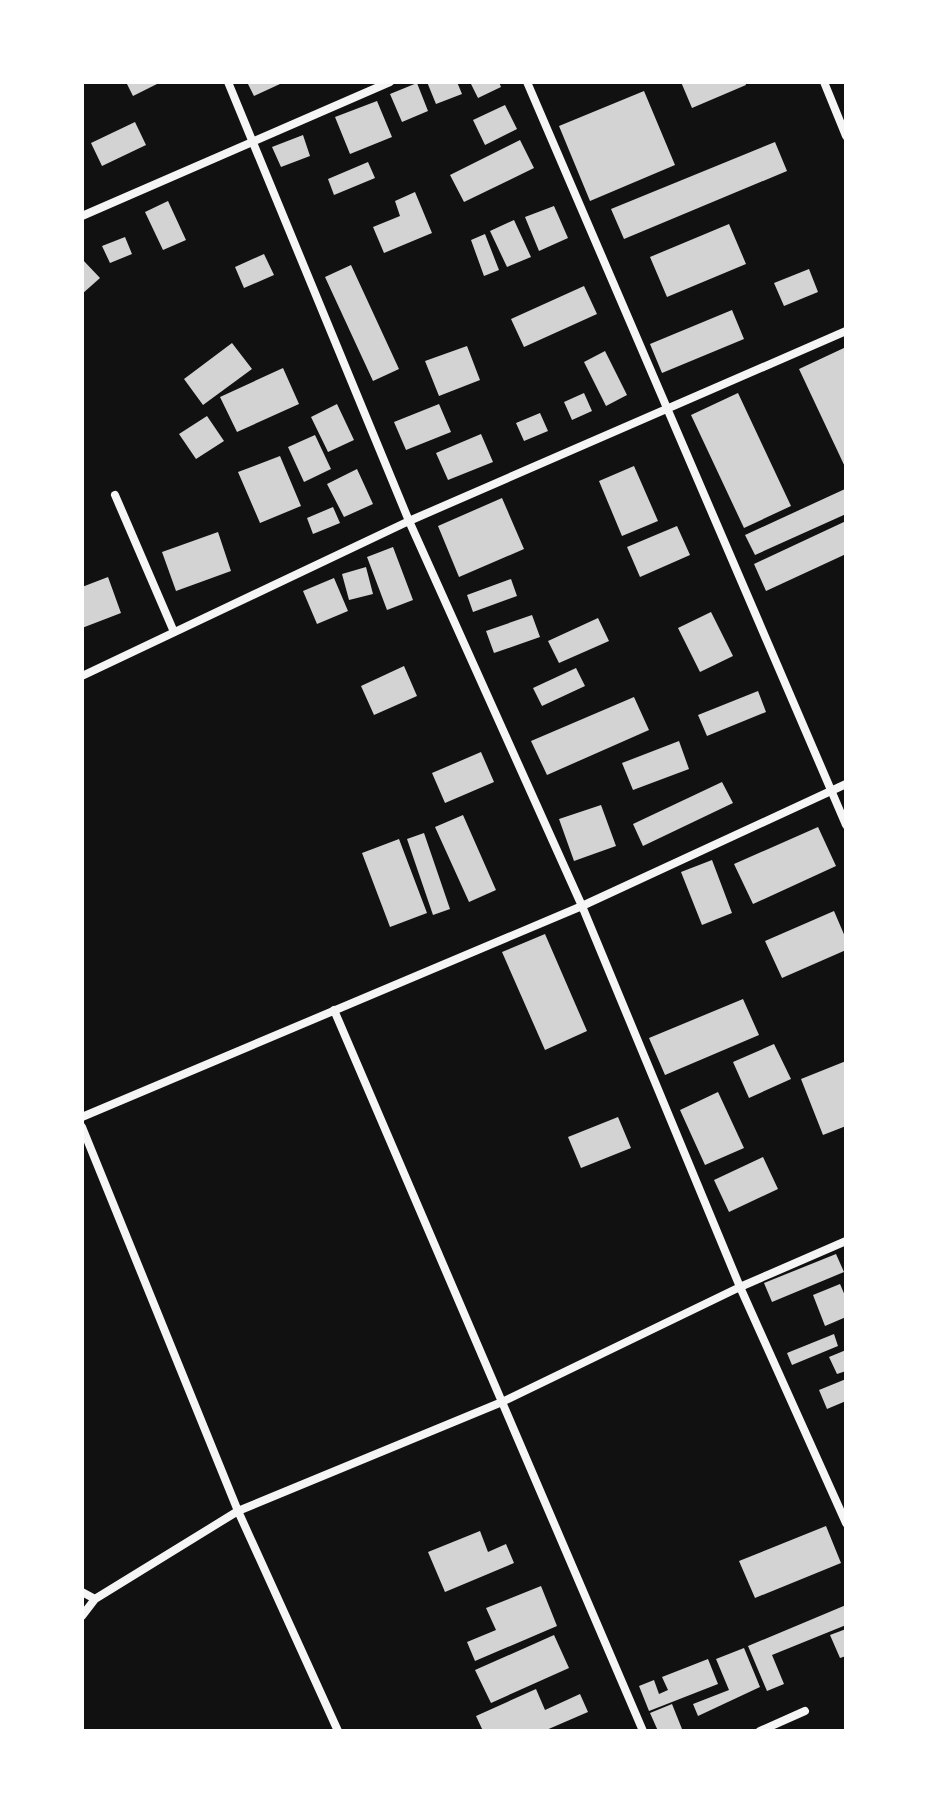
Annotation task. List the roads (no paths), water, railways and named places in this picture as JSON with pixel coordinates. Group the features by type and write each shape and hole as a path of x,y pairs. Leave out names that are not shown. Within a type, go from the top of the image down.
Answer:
{"street":[{"path":"228,82 409,521 582,906 740,1287 846,1523"},
{"path":"82,216 390,82"},
{"path":"527,82 846,825"},
{"path":"824,82 846,136"},
{"path":"82,676 409,521 846,331"},
{"path":"115,495 174,632"},
{"path":"82,1117 582,906 846,784"},
{"path":"334,1010 643,1731"},
{"path":"82,1127 238,1511 338,1731"},
{"path":"82,1616 95,1599 238,1511 502,1402 740,1287 846,1241"},
{"path":"82,1592 95,1599"},
{"path":"760,1731 805,1711"}]}
